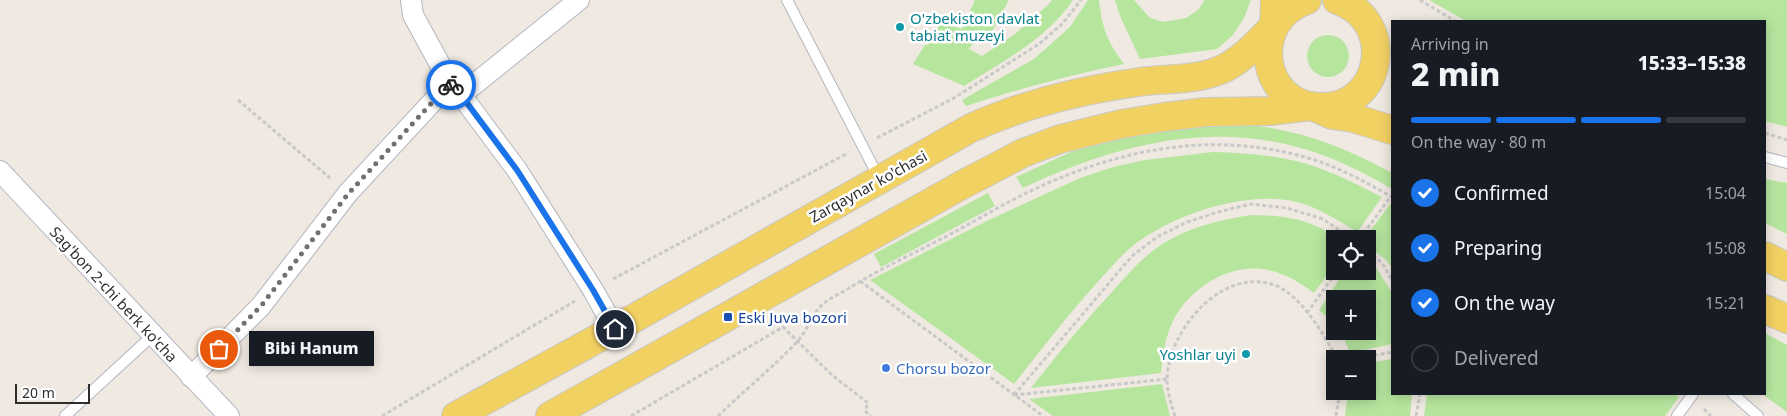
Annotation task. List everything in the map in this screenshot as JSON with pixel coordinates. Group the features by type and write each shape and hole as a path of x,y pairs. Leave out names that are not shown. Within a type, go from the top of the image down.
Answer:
{"main road":[{"name":"Zarqaynar ko'chasi","path":"456,416 615,329 971,128 1020,108 1049,100 1140,82 1191,78 1217,71 1243,56 1275,13 1307,0"},
{"path":"1337,0 1359,9 1391,41"},
{"path":"550,416 951,191 1032,149 1080,133 1142,120 1206,112 1270,111 1312,106 1331,106 1349,100 1369,80 1377,54 1374,35 1359,9"},
{"path":"1275,13 1267,51 1272,76 1282,90 1296,100 1332,115 1353,118 1391,130"},
{"path":"1766,256 1787,267"},
{"path":"1766,309 1787,319"}],"street":[{"path":"411,0 414,15 455,89 517,170 593,290 615,329"},
{"path":"191,377 261,306 348,194 455,89 579,0"},
{"name":"Sag'bon 2-chi berk ko'cha","path":"0,171 152,336 229,416"}],"lane":[{"path":"787,0 880,179"},
{"path":"1766,157 1787,163"},
{"path":"65,416 152,336"},
{"path":"1676,416 1692,395"},
{"path":"1734,395 1758,416"}],"path":[{"path":"382,416 593,290 954,98 1039,44 1063,23 1081,0"},
{"path":"1420,0 1453,20"},
{"path":"238,100 348,194"},
{"path":"1766,133 1787,140"},
{"path":"718,416 799,340 823,304 860,281 1047,183 1086,168 1131,154 1179,146 1221,144 1262,148 1298,155 1334,167 1391,195"},
{"path":"1367,230 1391,197"},
{"path":"1014,395 1132,256 1157,237 1187,222 1251,204 1287,208 1323,219 1339,230"},
{"path":"1376,258 1382,263 1391,278"},
{"path":"1308,313 1331,280"},
{"path":"860,281 1043,416"},
{"path":"1175,416 1169,398 1167,379 1170,360 1185,326 1196,311 1224,290 1242,284 1263,283 1276,286 1287,292 1308,313 1325,335 1332,350"},
{"path":"631,416 783,327 799,340 833,376 868,403 864,411 872,416"},
{"path":"1376,355 1391,352"},
{"path":"1014,395 1167,379"},
{"path":"1416,416 1420,395"},
{"path":"1336,416 1339,400"}],"green space":[{"path":"975,0 1009,0 990,35 980,35 969,49 982,56 1015,34 1052,0 1073,0 1050,27 1037,38 1008,59 964,86 913,64 925,45 928,45 941,22 962,29"},
{"path":"1088,0 1099,0 1106,34 1124,64 1044,83 966,106 962,100 1034,59 1070,27"},
{"path":"1115,0 1134,0 1150,18 1164,22 1186,18 1198,10 1205,0 1251,0 1244,18 1233,35 1217,49 1140,59 1120,16"},
{"path":"1429,0 1787,0 1787,127 1766,121 1766,20 1464,20"},
{"path":"1324,35 1332,35 1343,41 1349,56 1343,71 1332,77 1324,77 1313,71 1307,60 1307,52 1313,41"},
{"path":"1227,123 1272,128 1313,138 1371,162 1391,172 1391,188 1355,169 1317,153 1279,143 1242,138 1204,137 1130,148 1058,172 1023,188 1016,177 1071,152 1132,134"},
{"path":"1213,152 1267,156 1319,168 1382,197 1358,230 1354,230 1327,214 1307,205 1288,200 1268,199 1229,203 1207,209 1186,216 1155,231 1138,242 1113,265 1064,321 1014,384 870,280 989,220 1080,178 1113,167 1145,160"},
{"path":"1766,179 1787,183 1787,234 1766,224"},
{"path":"988,193 995,206 881,267 874,254"},
{"path":"1391,203 1391,267 1376,252 1376,230 1371,230"},
{"path":"1251,215 1287,217 1307,222 1326,231 1326,277 1314,293 1282,274 1275,272 1261,269 1235,271 1210,282 1198,290 1180,310 1168,333 1161,373 1031,388 1091,315 1140,262 1168,240 1191,230 1227,219"},
{"path":"1376,268 1391,291 1391,344 1364,350 1349,350 1345,340 1376,340 1376,290 1332,290 1339,280 1376,280"},
{"path":"1326,300 1326,316 1319,310"},
{"path":"1766,334 1787,345 1787,412 1763,395 1766,395"},
{"path":"1391,359 1391,395 1412,395 1410,416 1345,416 1347,400 1376,400 1376,362"},
{"path":"1162,384 1170,416 1053,416 1029,399"},
{"path":"1427,395 1676,395 1679,397 1665,416 1424,416"}],"way so far":[{"path":"219,349 261,306 348,194 450,83 451,85"}],"place":[{"name":"O'zbekiston davlat tabiat muzeyi","path":"900,27"},
{"name":"Eski Juva bozori","path":"728,317"},
{"name":"Bibi Hanum","path":"219,349"},
{"name":"Yoshlar uyi","path":"1246,354"},
{"name":"Chorsu bozor","path":"886,368"}],"route":[{"path":"451,85 461,95 517,170 593,290 615,329"}]}
